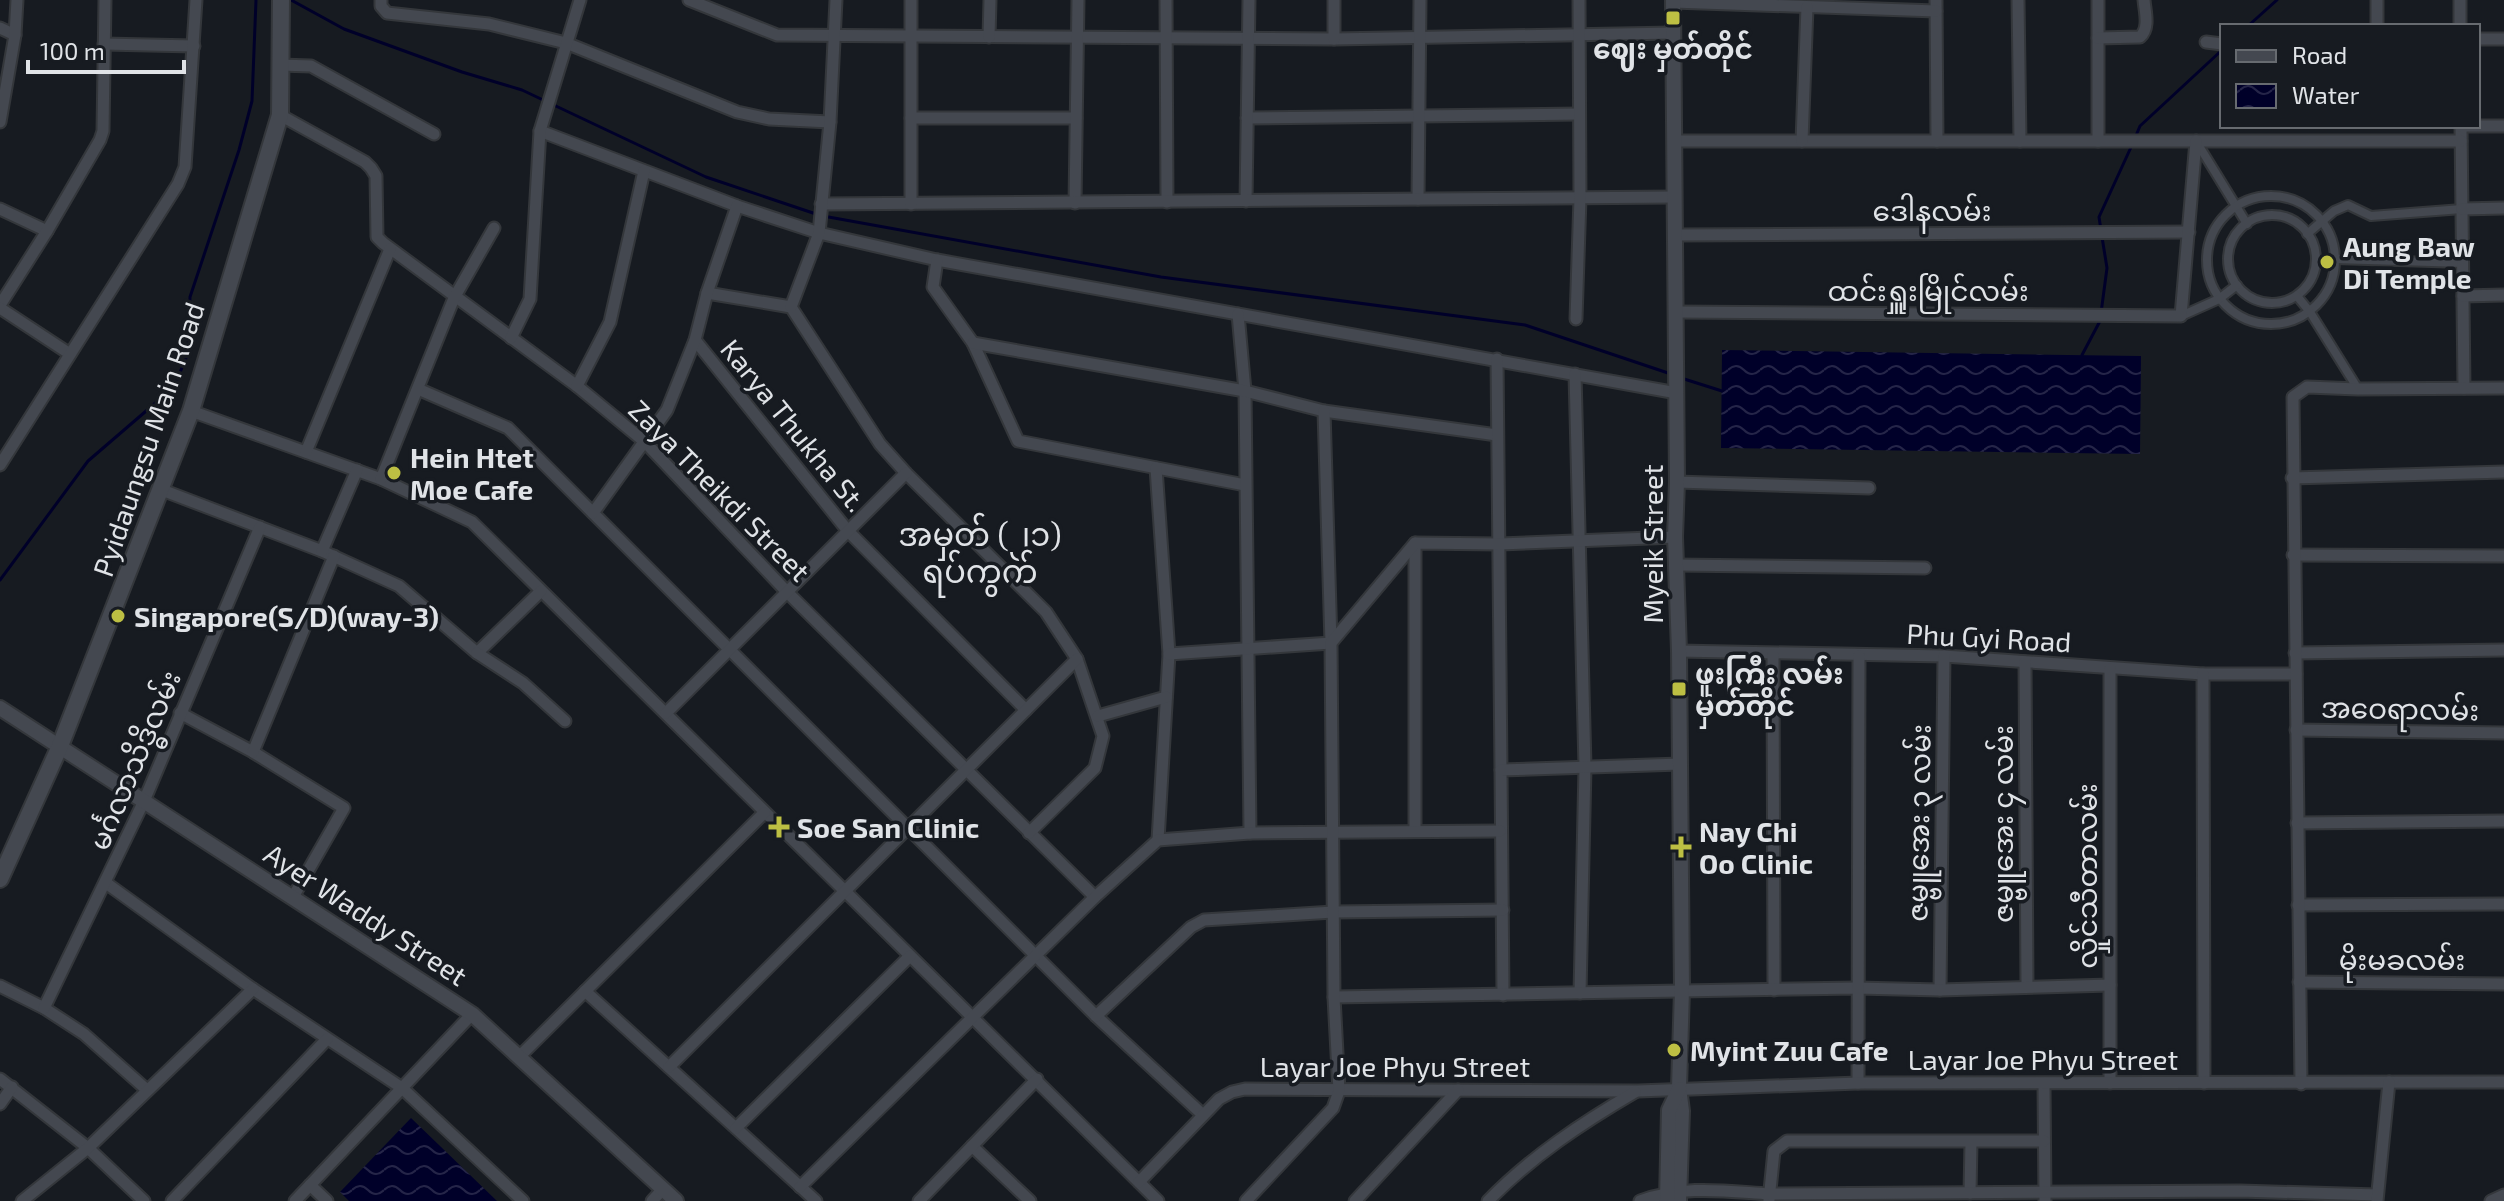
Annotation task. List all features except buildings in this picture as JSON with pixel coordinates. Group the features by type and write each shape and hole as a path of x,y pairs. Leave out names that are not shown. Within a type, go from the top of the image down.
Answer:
{"main road":[{"name":"Pyidaungsu Main Road","path":"0,879 60,746 191,411 280,115 281,0"}],"street":[{"path":"0,121 15,35 17,0"},
{"path":"70,354 0,306 47,231 103,131 105,0"},
{"path":"0,465 178,184 185,167 196,0"},
{"path":"381,0 381,6 387,13 489,24 566,43 737,112 769,119 830,122"},
{"path":"511,338 530,299 541,126 580,0"},
{"path":"689,0 777,35 1334,39 1673,33"},
{"path":"791,307 819,228 830,122 836,0"},
{"path":"911,0 911,204"},
{"path":"989,37 990,0"},
{"path":"1075,203 1078,0"},
{"path":"1166,0 1167,202"},
{"path":"1246,201 1249,0"},
{"path":"1334,0 1334,39"},
{"path":"1418,199 1420,0"},
{"path":"1576,319 1580,198 1579,0"},
{"path":"2018,0 2020,141"},
{"path":"2098,0 2098,141"},
{"path":"2098,38 2140,37 2144,34 2144,0"},
{"path":"2377,0 2377,24"},
{"path":"2460,0 2460,24"},
{"path":"1673,1 1807,7 1936,6 1937,141"},
{"name":"Myeik Street","path":"1673,1 1677,393 1675,537 1682,990 1679,1088 1669,1110 1673,1196"},
{"path":"1802,141 1807,7"},
{"path":"0,28 15,35"},
{"path":"2480,39 2504,39"},
{"path":"2206,42 2220,44"},
{"path":"104,44 194,46"},
{"path":"280,65 311,66 434,134"},
{"path":"1247,118 1579,114"},
{"path":"280,115 371,168 376,176 377,237 390,249 306,452"},
{"path":"911,118 1076,118"},
{"path":"541,126 644,171 737,206 937,260 1677,393"},
{"path":"2480,126 2504,126"},
{"path":"2374,141 2375,128"},
{"path":"2461,128 2464,388"},
{"path":"1674,141 2461,141"},
{"path":"2196,141 2247,224"},
{"path":"2196,141 2181,316 2219,299 2237,285"},
{"path":"577,386 610,322 644,171"},
{"path":"821,206 1675,197"},
{"path":"2281,197 2308,208 2322,222 2332,240 2335,259 2324,297 2310,312 2292,321 2272,325 2243,318 2219,299 2209,280 2206,260 2209,239 2219,221 2234,206 2252,198 2281,197"},
{"path":"2307,234 2334,211 2348,205 2371,216 2504,208"},
{"path":"593,513 667,410 695,340 707,293 737,206"},
{"path":"0,209 47,231"},
{"path":"2266,216 2280,216 2293,221 2307,234 2316,257 2314,272 2308,285 2297,296 2284,302 2269,303 2255,300 2237,285 2229,266 2229,252 2233,239 2247,224 2266,216"},
{"path":"381,479 454,298 494,228"},
{"name":"ဒေါနလမ်း","path":"1675,235 2189,232"},
{"name":"Zaya Theikdi Street","path":"390,249 577,386 645,442 787,592 1095,897"},
{"path":"2335,259 2463,263"},
{"path":"937,260 933,287 973,343 1018,441 1245,485"},
{"path":"707,293 791,307 880,444 1046,612 1077,659 1103,736 1095,768 1029,833"},
{"path":"2463,296 2504,295"},
{"path":"2297,296 2358,389"},
{"name":"ထင်းရှူးမြိုင်လမ်း","path":"1676,312 2181,316"},
{"path":"1238,314 1245,391 1250,833"},
{"name":"Karya Thukha St.","path":"695,340 848,531 1026,710"},
{"path":"973,343 1245,391 1324,411 1497,435"},
{"path":"1497,359 1503,995"},
{"path":"1575,374 1585,767 1580,993"},
{"path":"2301,1084 2293,397 2307,387 2504,388"},
{"path":"418,389 508,428 1096,1016 1203,1115"},
{"path":"191,411 381,479 472,522 1158,1201"},
{"path":"1246,1201 1333,1108 1339,1091 1334,997 1331,643 1324,411"},
{"path":"1156,468 1169,654 1158,840"},
{"path":"253,752 357,470"},
{"path":"2292,478 2504,472"},
{"path":"666,713 906,473"},
{"path":"1677,482 1869,488"},
{"path":"162,490 328,554 399,586 477,653 523,683 565,721"},
{"name":"မင်္ဂလာသိဒ္ဓိလမ်း","path":"44,1008 144,801 260,527"},
{"path":"1415,543 1500,544 1675,537"},
{"path":"1169,654 1331,643 1415,543"},
{"path":"1415,543 1415,831"},
{"path":"2293,555 2504,556"},
{"path":"1676,565 1925,568"},
{"path":"477,653 541,591"},
{"path":"2295,653 2504,650"},
{"name":"Phu Gyi Road","path":"1679,651 1944,656 2203,674 2296,674"},
{"path":"1773,655 1774,990"},
{"path":"1858,1083 1859,656"},
{"name":"ဇမ္ဗူအေး ၃ လမ်း","path":"1940,990 1944,656"},
{"path":"669,1067 1077,659"},
{"name":"ဇမ္ဗူအေး ၄ လမ်း","path":"2025,662 2027,986"},
{"name":"လှိုင်သီတာလမ်း","path":"2110,669 2110,1083"},
{"path":"2203,674 2204,1083"},
{"path":"1098,716 1166,697"},
{"name":"Ayer Waddy Street","path":"0,708 472,1014 676,1201"},
{"path":"180,713 253,752 344,808 293,897"},
{"name":"အဝေရာလမ်း","path":"2296,730 2504,733"},
{"path":"1501,770 1680,764"},
{"path":"519,1057 764,813"},
{"path":"2297,823 2504,821"},
{"path":"800,1187 1095,897 1158,840 1250,833 1500,831"},
{"path":"106,883 253,989 402,1088 523,1201"},
{"path":"2298,905 2504,904"},
{"path":"1096,1016 1191,927 1204,920 1333,912 1503,910"},
{"path":"736,1128 910,956"},
{"name":"မိုးမခလမ်း","path":"2299,982 2504,984"},
{"path":"1334,997 2110,985"},
{"path":"0,986 44,1008 84,1034 147,1090"},
{"path":"22,1201 88,1148 253,989"},
{"path":"585,991 816,1201"},
{"path":"295,1201 472,1014"},
{"path":"172,1201 327,1039"},
{"path":"0,1079 88,1148 144,1201"},
{"path":"919,1201 1037,1079"},
{"path":"1640,1201 1673,1196 2377,1198 2389,1082"},
{"name":"Layar Joe Phyu Street","path":"1139,1182 1219,1099 1245,1089 1638,1091 1858,1083 2504,1082"},
{"path":"2044,1085 2044,1197"},
{"path":"0,1104 12,1087"},
{"path":"1355,1201 1458,1090"},
{"path":"1488,1201 1536,1156 1583,1122 1638,1091"},
{"path":"1769,1197 1774,1151 1787,1141 2044,1141"},
{"path":"1971,1142 1978,1196"},
{"path":"972,1146 1030,1201"},
{"path":"310,1185 327,1201"},
{"path":"652,1201 663,1189"},
{"path":"2491,1201 2504,1195"}],"water":[{"path":"1722,350 2141,356 2140,454 1721,448"},
{"path":"411,1118 497,1201 349,1201 340,1192"}],"waterway":[{"path":"0,580 88,461 174,387 188,353 190,297 252,101 256,0"},
{"path":"291,0 344,29 462,72 522,90 706,177 816,214"},
{"path":"2250,24 2277,0"},
{"path":"2135,138 2140,126 2220,52"},
{"path":"2101,230 2099,217 2132,145"},
{"path":"823,216 1161,277 1525,325 1671,374"},
{"path":"2101,313 2107,268 2102,237"},
{"path":"2082,355 2100,321"},
{"path":"1681,378 1722,391"}],"place":[{"name":"ဈေး မှတ်တိုင်","path":"1673,18"},
{"name":"Aung Baw Di Temple","path":"2327,262"},
{"name":"Hein Htet Moe Cafe","path":"394,473"},
{"name":"Singapore(S/D)(way-3)","path":"118,616"},
{"name":"ဖူးကြီး လမ်း မှတ်တိုင်","path":"1679,689"},
{"name":"Soe San Clinic","path":"779,827"},
{"name":"Nay Chi Oo Clinic","path":"1681,847"},
{"name":"Myint Zuu Cafe","path":"1674,1050"}],"district":[{"name":"အမှတ် (၂၁) ရပ်ကွက်","path":"980,552"}]}
